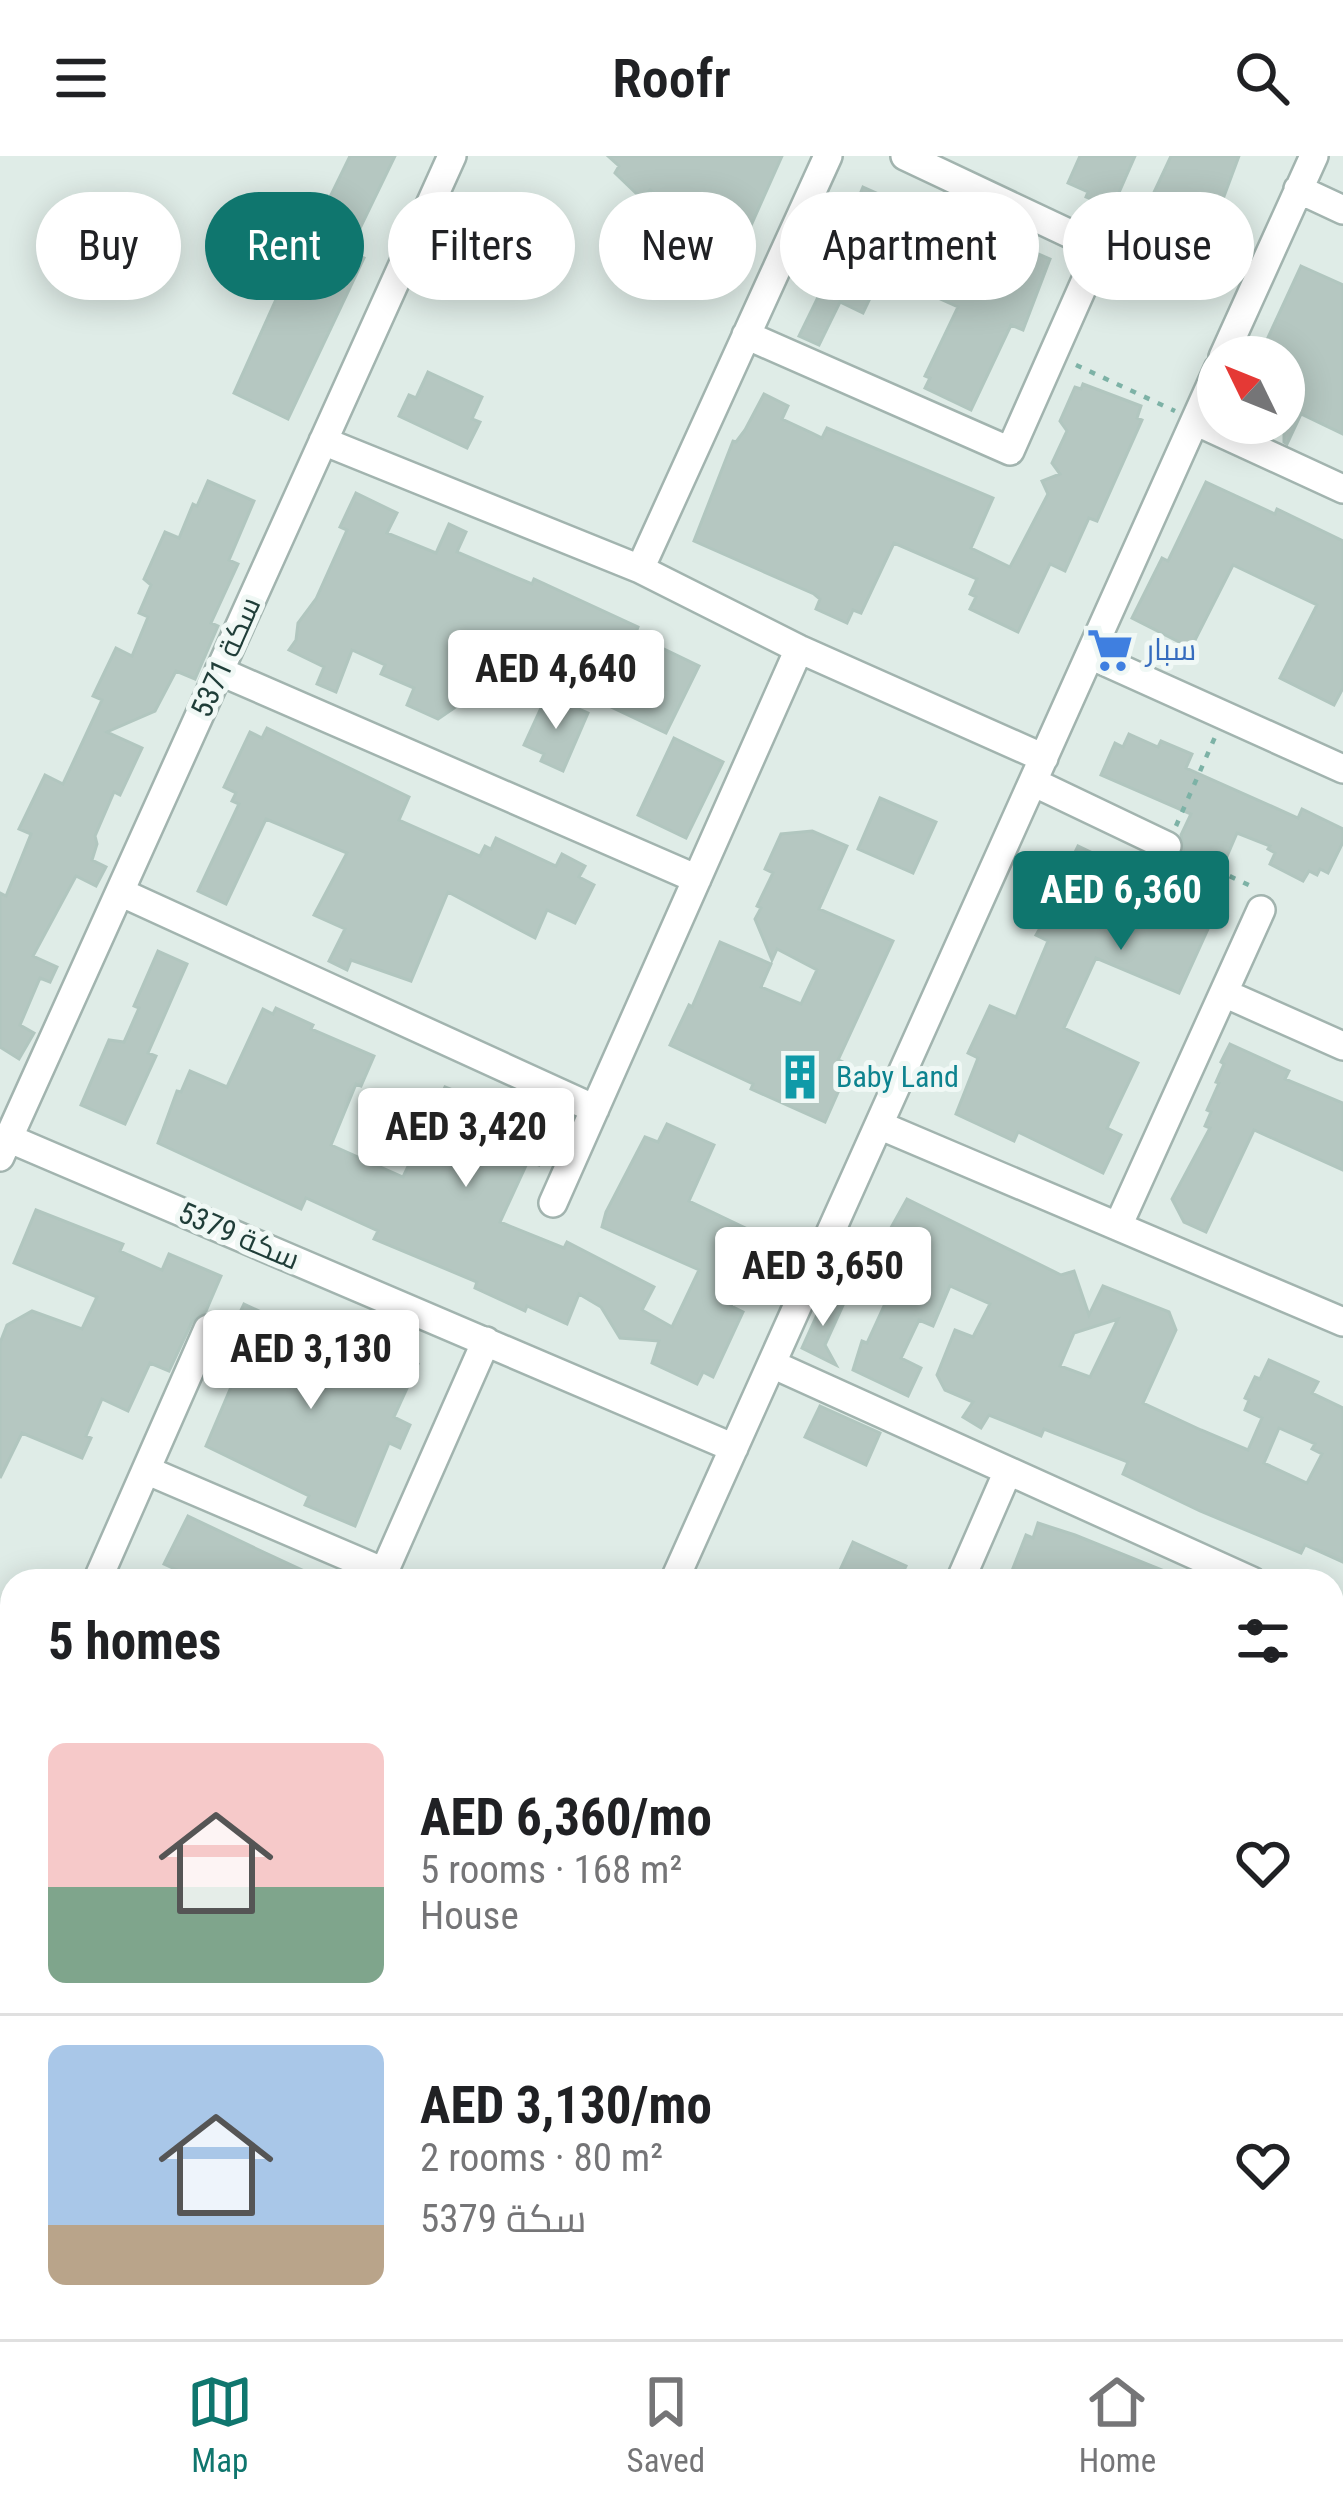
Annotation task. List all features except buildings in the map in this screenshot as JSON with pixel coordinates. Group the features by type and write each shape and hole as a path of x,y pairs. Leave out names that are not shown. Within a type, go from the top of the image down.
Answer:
{"street":[{"name":"سكة 5371","path":"4,1148 452,156"},
{"path":"640,569 828,156"},
{"path":"746,335 1010,451 1100,248 905,156"},
{"path":"1232,336 1314,156"},
{"path":"1298,189 1343,210"},
{"path":"679,1569 1197,416"},
{"path":"1195,421 1343,489"},
{"path":"323,441 640,569 1039,770 1167,846"},
{"path":"553,1203 799,649"},
{"path":"1090,655 1343,769"},
{"path":"219,670 697,879"},
{"path":"120,892 595,1109"},
{"path":"1118,1226 1261,910"},
{"path":"1225,993 1343,1046"},
{"path":"879,1124 1343,1322"},
{"name":"سكة 5379","path":"4,1148 486,1341 734,1448"},
{"path":"102,1569 208,1329"},
{"path":"385,1569 486,1341"},
{"path":"772,1364 1217,1569"},
{"path":"146,1470 366,1569"},
{"path":"965,1569 1008,1471"}],"path":[{"path":"1055,356 1195,421"},
{"path":"1225,716 1167,846 1261,891 1265,896 1261,910"}],"place":[{"name":"سبار","path":"1110,650"},
{"name":"Baby Land","path":"800,1077"}]}
